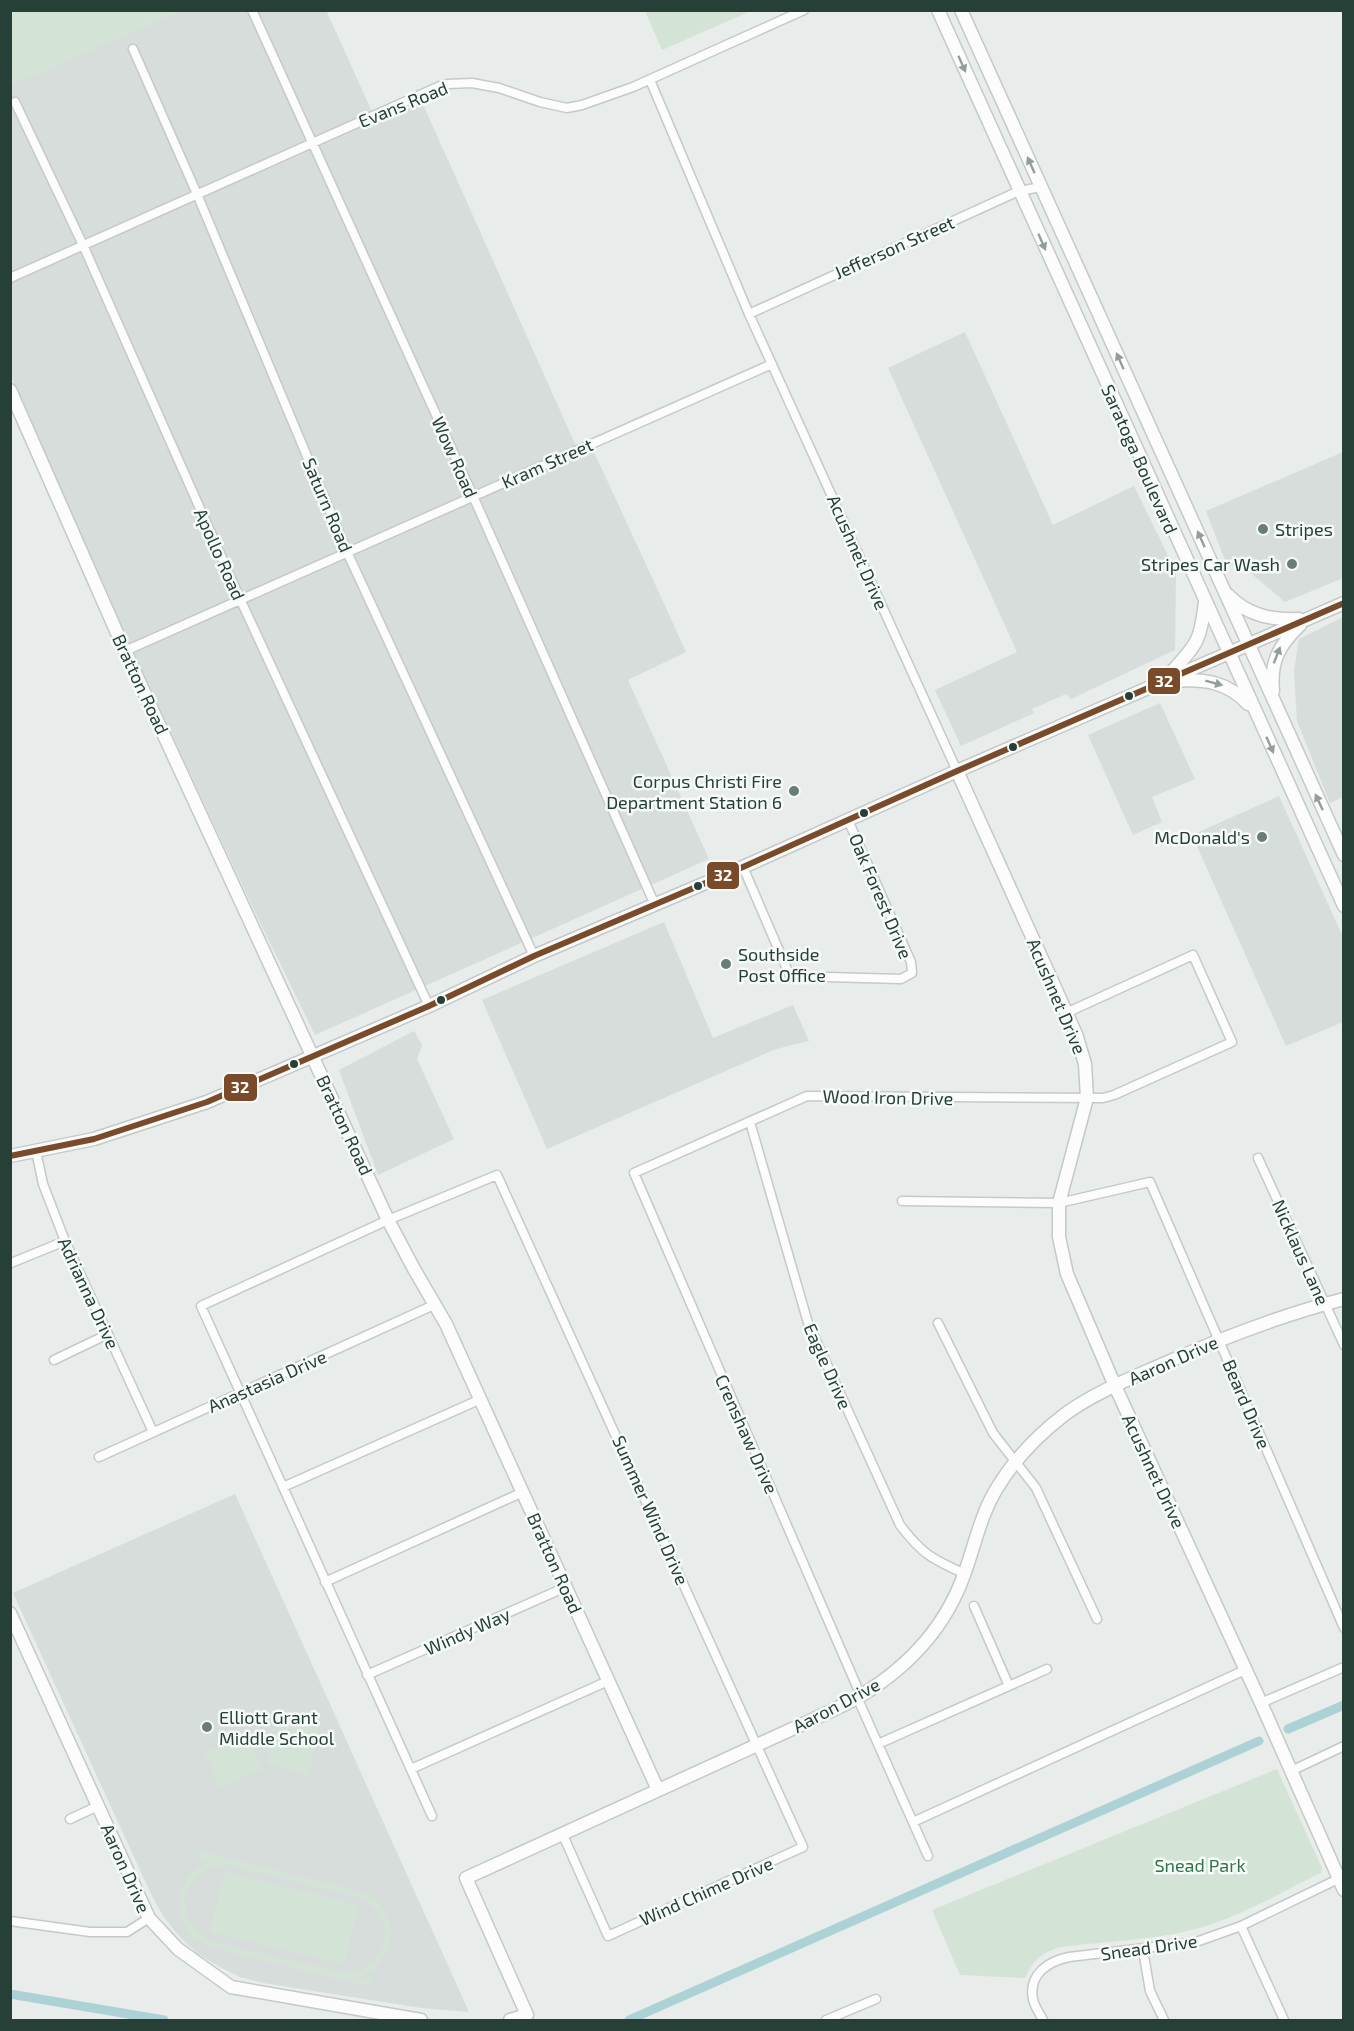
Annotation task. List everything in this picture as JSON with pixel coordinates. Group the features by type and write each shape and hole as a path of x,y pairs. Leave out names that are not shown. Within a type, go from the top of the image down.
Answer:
{"street":[{"name":"Wow Road","path":"252,10 473,496 655,905"},
{"name":"Evans Road","path":"10,278 447,84 472,83 499,88 540,102 567,108 582,105 650,80 804,10"},
{"name":"Saratoga Boulevard","path":"938,10 1344,906"},
{"name":"Saratoga Boulevard","path":"961,10 1344,855"},
{"name":"Saturn Road","path":"133,49 197,194 348,554 534,956"},
{"name":"Acushnet Drive","path":"650,80 749,314 1076,1034 1085,1064 1087,1098 1059,1203 1059,1237 1067,1274 1115,1386 1261,1703 1341,1885"},
{"name":"Apollo Road","path":"15,102 83,245 241,601 429,1006"},
{"name":"Jefferson Street","path":"749,314 1019,191 1041,187"},
{"name":"Kram Street","path":"125,651 772,364"},
{"name":"Bratton Road","path":"10,390 125,651 388,1220 436,1304 658,1790"},
{"path":"1225,592 1249,612 1283,620 1307,619"},
{"path":"1164,681 1196,645 1201,632 1205,601"},
{"path":"10,1156 94,1139 207,1102 429,1006 534,956 743,867 957,771 1344,603"},
{"path":"1274,702 1272,667 1276,653 1289,635 1307,619"},
{"path":"1164,681 1216,682 1242,697 1255,711"},
{"name":"Oak Forest Drive","path":"743,867 790,976 901,979 912,973 911,962 848,820"},
{"name":"Wood Iron Drive","path":"634,1173 807,1096 1087,1098 1114,1095 1232,1042 1193,955 1066,1013"},
{"name":"Eagle Drive","path":"750,1122 808,1323 900,1525 914,1543 933,1560 965,1574"},
{"name":"Adrianna Drive","path":"36,1150 43,1184 65,1241 153,1432"},
{"name":"Nicklaus Lane","path":"1258,1158 1344,1346"},
{"name":"Crenshaw Drive","path":"634,1173 928,1856"},
{"name":"Summer Wind Drive","path":"388,1220 497,1174 803,1846"},
{"name":"Beard Drive","path":"1059,1203 1150,1182 1344,1628"},
{"path":"902,1201 1059,1203"},
{"path":"388,1220 201,1306 432,1816"},
{"path":"11,1263 65,1241"},
{"name":"Aaron Drive","path":"510,2020 527,2016 466,1878 859,1696 898,1670 934,1631 952,1603 965,1574 985,1510 997,1488 1042,1433 1083,1402 1219,1339 1344,1299"},
{"name":"Anastasia Drive","path":"99,1457 436,1304"},
{"path":"938,1323 993,1433 1036,1488 1097,1619"},
{"path":"54,1360 108,1334"},
{"path":"283,1487 481,1399"},
{"path":"325,1582 523,1492"},
{"name":"Windy Way","path":"367,1675 566,1587"},
{"path":"974,1606 1009,1686"},
{"name":"Aaron Drive","path":"10,1613 149,1918 178,1949 231,1987 421,2020"},
{"path":"1261,1703 1344,1667"},
{"path":"878,1744 1047,1669"},
{"path":"913,1822 1245,1670"},
{"path":"411,1769 608,1681"},
{"path":"1291,1771 1344,1746"},
{"name":"Aaron Drive","path":"70,1819 98,1806"},
{"name":"Wind Chime Drive","path":"562,1833 609,1936 803,1846"},
{"name":"Snead Drive","path":"1043,2020 1033,1998 1034,1986 1037,1976 1053,1960 1196,1942 1341,1885"},
{"path":"10,1921 90,1932 127,1932 149,1918"},
{"path":"1241,1926 1284,2020"},
{"path":"1143,1950 1150,1991 1164,2020"},
{"path":"826,2020 876,1999"}],"shaded area":[{"path":"326,10 377,123 422,102 580,455 593,450 686,652 628,680 709,859 315,1035 122,628 11,376 10,85 179,11"},
{"path":"965,332 1053,525 1134,486 1176,572 1175,650 1071,699 1066,694 1032,709 1034,713 961,746 935,690 1017,652 888,368"},
{"path":"1343,452 1343,578 1285,602 1246,569 1226,563 1206,511"},
{"path":"1343,617 1343,797 1330,803 1297,721 1294,671 1299,639"},
{"path":"1160,703 1195,779 1152,797 1162,822 1133,835 1088,735"},
{"path":"1279,796 1344,939 1343,1022 1286,1046 1192,835"},
{"path":"664,922 713,1038 793,1005 809,1041 776,1049 547,1149 482,1000"},
{"path":"414,1031 422,1045 417,1059 454,1139 378,1175 339,1070"},
{"name":"Elliott Grant Middle School","path":"235,1494 469,2012 422,2008 263,1983 240,1977 198,1954 163,1916 151,1894 13,1593"}],"green space":[{"path":"11,10 179,10 179,11 11,85"},
{"path":"645,11 751,11 662,50"},
{"path":"280,1719 320,1730 308,1775 267,1763"},
{"path":"246,1735 262,1769 220,1788 205,1753"},
{"name":"Snead Park","path":"1277,1769 1322,1868 1321,1873 1248,1910 1203,1927 1151,1937 1055,1949 1044,1954 1035,1962 1025,1978 960,1975 932,1910"},
{"path":"199,1851 356,1890 371,1897 382,1907 391,1932 389,1945 383,1958 374,1969 360,1977 372,1981 371,1987 213,1948 198,1941 181,1919 179,1906 180,1892 186,1880 196,1869 210,1861 197,1857","holes":["227,1865 355,1896 370,1904 379,1914 384,1927 384,1940 380,1953 371,1963 359,1970 342,1973 215,1942 200,1934 191,1924 186,1911 185,1898 190,1885 198,1875 211,1868"]},
{"path":"224,1872 358,1905 344,1964 210,1932"}],"waterway":[{"path":"1288,1729 1344,1705"},
{"path":"629,2020 1259,1741"},
{"path":"10,1994 164,2020"}],"transit line":[{"name":"32","path":"10,1156 94,1139 207,1102 429,1006 534,956 743,867 957,771 1344,603"}],"place":[{"name":"Stripes","path":"1263,529"},
{"name":"Stripes Car Wash","path":"1292,564"},
{"name":"Corpus Christi Fire Department Station 6","path":"794,791"},
{"name":"McDonald's","path":"1262,837"},
{"name":"Southside Post Office","path":"726,964"},
{"name":"Elliott Grant Middle School","path":"207,1727"}]}
